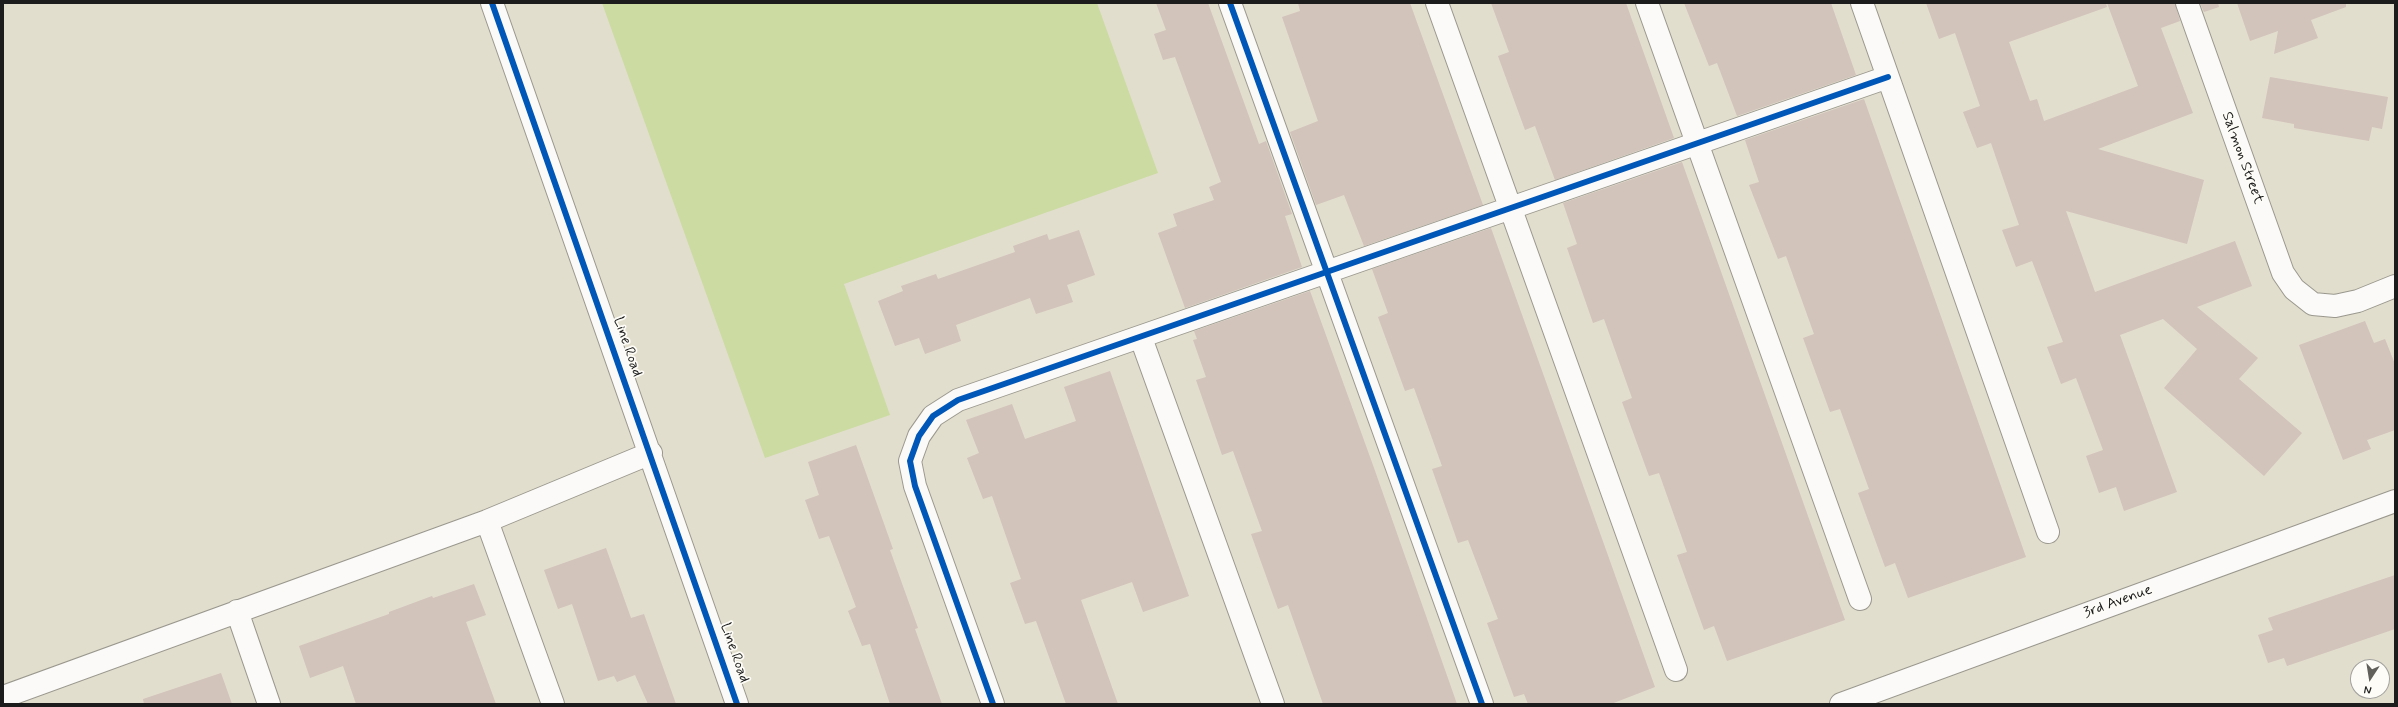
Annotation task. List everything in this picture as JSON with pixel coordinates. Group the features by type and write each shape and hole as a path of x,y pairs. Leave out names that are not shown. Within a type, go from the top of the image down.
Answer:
{"street":[{"name":"Line Road","path":"492,3 651,453 737,703"},
{"path":"1230,3 1482,704"},
{"path":"1437,3 1676,670"},
{"path":"1647,3 1860,599"},
{"path":"1862,3 2048,532"},
{"name":"Salmon Street","path":"2187,3 2283,273 2294,289 2313,304 2335,306 2358,301 2395,286"},
{"path":"993,704 915,486 910,461 919,436 934,416 958,400 1327,273 1696,142 1888,77"},
{"path":"1141,338 1274,704"},
{"path":"3,697 488,521 651,453"},
{"name":"3rd Avenue","path":"1841,704 2395,501"},
{"path":"488,521 553,704"},
{"path":"237,611 269,704"}],"green space":[{"path":"602,3 1097,3 1158,173 844,284 890,415 765,458"}],"building":[{"path":"1156,3 1208,3 1259,144 1266,141 1292,214 1285,216 1302,267 1185,308 1158,233 1177,226 1173,214 1214,200 1209,187 1221,182 1175,57 1163,60 1154,34 1166,30"},
{"path":"1298,3 1410,3 1483,205 1364,246 1344,195 1316,205 1290,132 1318,121 1282,17 1300,11"},
{"path":"1491,3 1626,3 1674,138 1555,180 1535,126 1525,130 1498,56 1509,52"},
{"path":"1684,3 1831,3 1856,75 1737,116 1717,63 1709,66"},
{"path":"1926,3 2106,3 2107,7 2009,42 2030,101 2037,99 2044,121 2138,86 2107,3 2175,3 2180,21 2161,28 2193,113 2098,149 2204,180 2187,244 2066,211 2095,292 2235,241 2252,286 2197,307 2258,358 2239,379 2302,433 2264,476 2164,388 2197,349 2163,319 2120,335 2177,492 2124,511 2116,487 2099,493 2086,456 2103,450 2076,378 2061,384 2047,347 2063,342 2032,261 2016,267 2002,230 2019,225 1991,143 1977,148 1963,112 1980,106 1955,33 1939,39"},
{"path":"2200,3 2218,3 2219,7 2204,12"},
{"path":"2237,3 2346,3 2346,7 2311,20 2318,38 2274,54 2278,31 2250,41"},
{"path":"2270,77 2388,97 2382,129 2372,127 2369,141 2294,128 2294,124 2262,118"},
{"path":"1864,99 2026,557 1908,598 1895,563 1885,567 1858,493 1869,489 1840,409 1830,412 1803,338 1814,334 1786,256 1778,259 1749,185 1759,182 1745,140"},
{"path":"1682,162 1845,620 1727,661 1714,626 1704,630 1677,555 1687,552 1659,473 1649,476 1622,402 1632,398 1604,319 1593,323 1567,248 1577,244 1563,203"},
{"path":"1491,228 1655,687 1611,704 1528,704 1524,694 1514,697 1487,623 1498,619 1468,540 1458,543 1432,469 1442,466 1414,388 1405,391 1378,317 1388,313 1372,269"},
{"path":"1079,230 1095,275 1067,285 1073,302 1036,314 1030,298 956,325 961,341 925,354 919,338 895,346 878,301 903,291 901,286 936,274 938,279 1015,252 1013,246 1047,234 1049,240"},
{"path":"1310,291 1457,704 1323,704 1288,605 1278,609 1251,534 1262,531 1233,451 1222,455 1196,380 1206,377 1193,340 1197,339 1194,331"},
{"path":"2365,321 2374,343 2385,339 2395,364 2395,430 2367,440 2371,449 2343,460 2299,345"},
{"path":"1110,371 1189,596 1143,612 1132,582 1081,600 1118,704 1066,704 1036,621 1025,624 1010,583 1021,579 992,496 983,499 967,458 979,453 966,420 1012,404 1025,439 1076,421 1064,387"},
{"path":"856,445 893,549 890,550 918,628 915,629 942,704 890,704 870,644 862,646 848,611 856,607 829,536 819,539 805,500 819,495 808,462"},
{"path":"606,548 631,618 644,614 676,704 648,704 635,675 617,682 614,676 598,681 572,604 558,609 544,570"},
{"path":"2395,575 2395,629 2287,666 2284,658 2268,663 2258,635 2273,630 2268,618"},
{"path":"474,584 486,615 466,622 496,704 356,704 343,666 310,678 299,646 389,614 389,612 432,596 433,598"},
{"path":"221,673 232,704 144,704 143,699"}],"cycle path":[{"path":"492,3 737,704"},
{"path":"1230,3 1482,704"},
{"path":"993,704 915,486 910,461 919,436 933,416 958,400 1888,77"}]}
